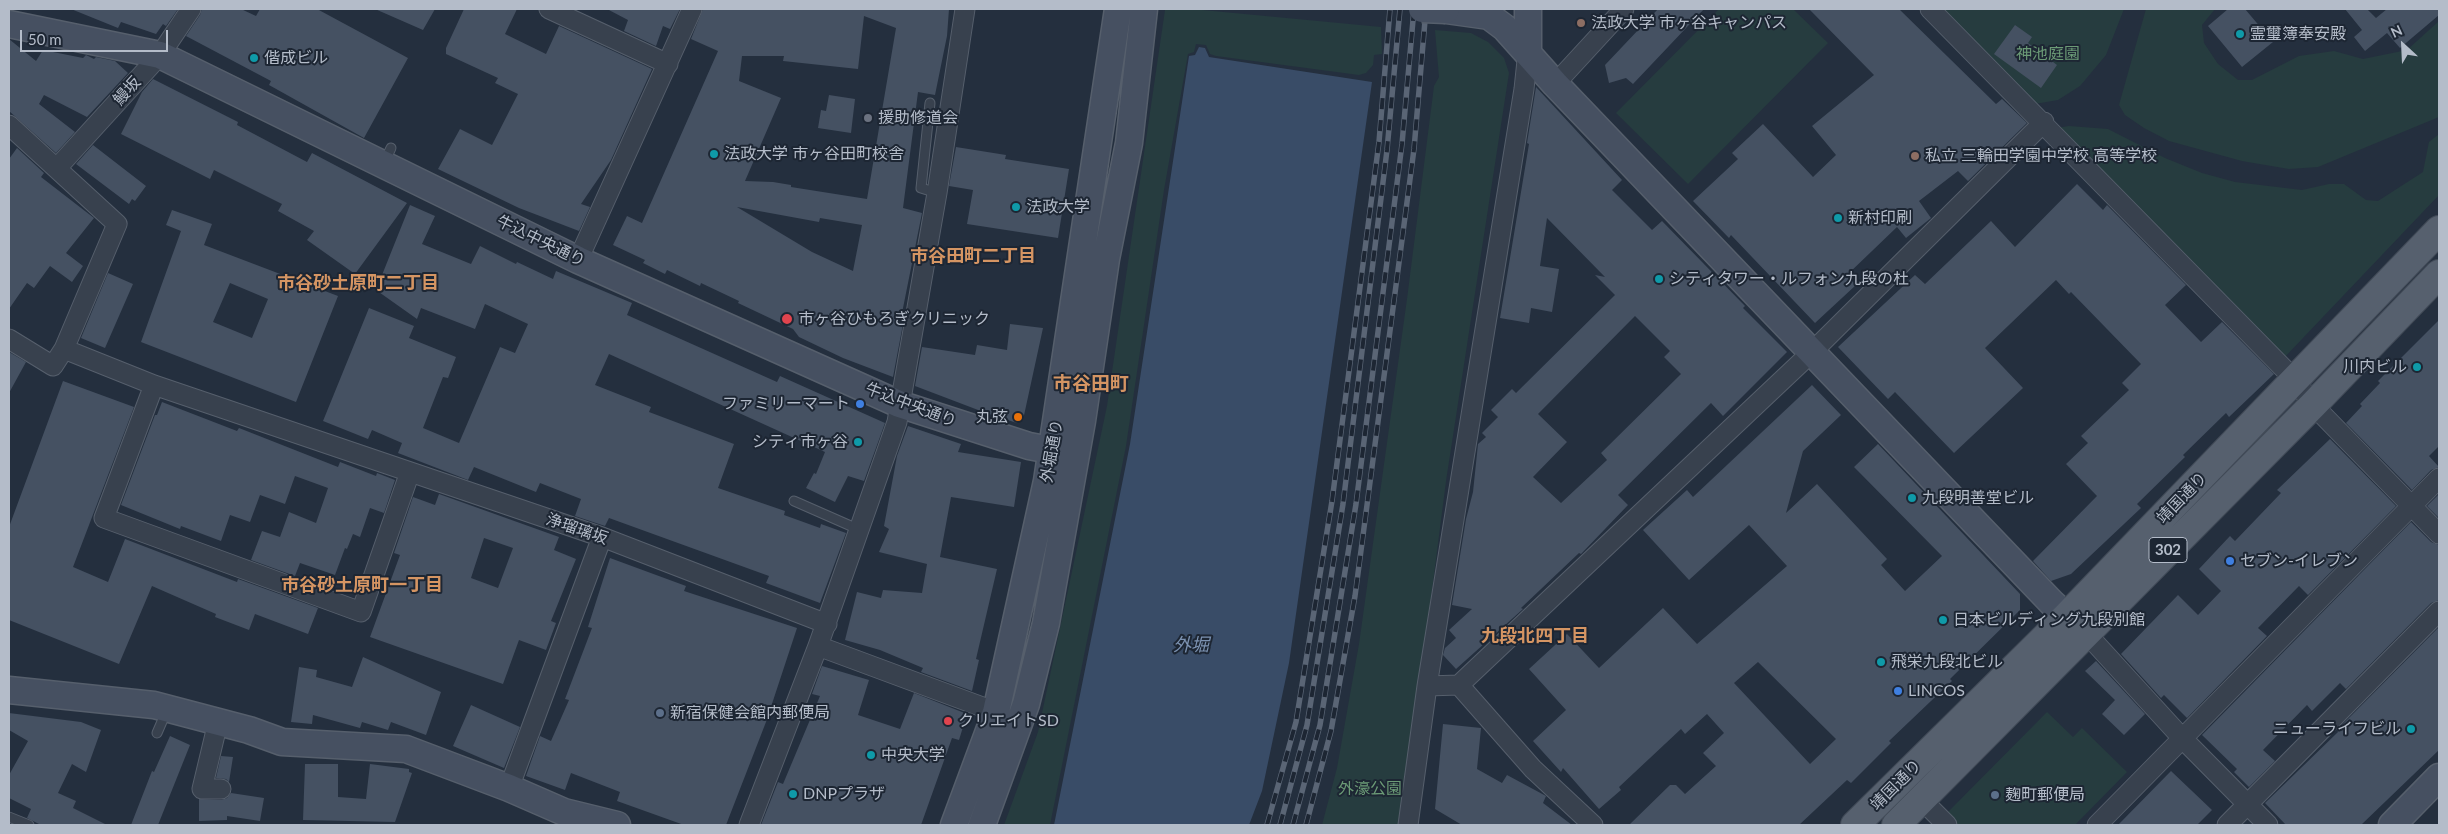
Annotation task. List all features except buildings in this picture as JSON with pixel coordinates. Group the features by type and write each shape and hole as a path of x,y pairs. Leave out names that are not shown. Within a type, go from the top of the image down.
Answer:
{"main road":[{"name":"靖国通り","path":"1896,825 1922,800 2076,624 2296,381 2439,230"},
{"name":"靖国通り","path":"1855,825 2076,624 2312,405 2439,274"}],"street":[{"name":"鰻坂","path":"57,168 160,55 190,9"},
{"path":"549,9 668,64"},
{"path":"578,260 692,9"},
{"path":"749,825 827,624 897,422 937,193 965,9"},
{"name":"外堀通り","path":"982,825 1026,704 1046,623 1064,454 1118,9"},
{"name":"外堀通り","path":"954,825 996,712 1019,616 1064,454 1129,143 1144,9"},
{"path":"1408,825 1427,686 1523,98 1528,51 1528,9"},
{"path":"1555,84 1624,9"},
{"path":"1930,9 2044,122 2296,381 2312,405 2439,534"},
{"path":"1434,10 1489,16 1505,28 1528,51 1555,84 2076,624 2182,738 2268,825"},
{"name":"牛込中央通り","path":"9,24 160,55 387,156 578,260 899,404 1064,454"},
{"path":"1427,686 1458,685 1812,352 2044,122"},
{"path":"9,126 118,224 64,349 53,366 9,339"},
{"name":"浄瑠璃坂","path":"64,349 154,385 602,537 827,624"},
{"path":"154,385 104,518 361,612 410,472"},
{"path":"2097,825 2439,478"},
{"path":"509,788 602,537"},
{"path":"2227,825 2439,611"},
{"path":"818,646 996,712"},
{"path":"1458,685 1533,769 1593,825"},
{"path":"9,690 154,705 282,742 406,749 509,788 564,812 617,825"},
{"path":"218,722 202,789 221,789"},
{"path":"2392,825 2439,777"},
{"path":"1922,800 1947,825"}],"lane":[{"path":"930,103 921,188 937,193"},
{"path":"794,501 860,530"},
{"path":"157,733 168,709"},
{"path":"9,816 29,825"}],"green space":[{"path":"1192,9 1381,27 1382,54 1374,55 1373,65 1366,73 1359,75 1216,56 1210,54 1206,45 1196,44 1194,52 1188,54 1164,190 1126,446 1050,825 1004,825 1038,732 1107,406 1165,10"},
{"path":"1719,9 1793,9 1828,43 1688,184 1616,113"},
{"name":"神池庭園","path":"1939,9 2124,9 2106,55 2080,86 2058,100 2035,104"},
{"path":"2146,9 2215,9 2202,25 2204,43 2218,64 2238,80 2252,80 2299,56 2334,51 2363,59 2407,50 2439,21 2439,117 2318,167 2289,169 2242,161 2169,141 2144,128 2125,115 2119,105"},
{"name":"外濠公園","path":"1435,30 1471,33 1488,42 1504,58 1509,73 1446,481 1402,825 1322,825 1337,768 1359,644 1407,299 1434,86 1439,77"},
{"path":"2069,126 2108,129 2165,158 2202,173 2235,182 2302,190 2329,184 2344,184 2366,200 2378,201 2423,172 2429,142 2439,134 2439,195 2283,359 2057,128"},
{"path":"2047,712 2073,737 2082,728 2127,772 2075,825 1958,825 1946,814"}],"water":[{"name":"外堀","path":"1199,47 1205,48 1209,57 1372,82 1289,663 1262,791 1249,825 1054,825 1130,444 1189,56 1195,55"}],"railway":[{"path":"1267,825 1296,722 1332,501 1379,142 1390,9"},
{"path":"1280,825 1307,725 1343,504 1387,150 1400,9"},
{"path":"1293,825 1320,725 1356,504 1402,144 1414,9"},
{"path":"1306,825 1331,731 1355,596 1414,149 1426,9"}],"place":[{"name":"法政大学 市ヶ谷キャンパス","path":"1581,23"},
{"name":"霊璽簿奉安殿","path":"2240,34"},
{"name":"偕成ビル","path":"254,58"},
{"name":"援助修道会","path":"868,118"},
{"name":"法政大学 市ヶ谷田町校舎","path":"714,154"},
{"name":"私立 三輪田学園中学校 高等学校","path":"1915,156"},
{"name":"法政大学","path":"1016,207"},
{"name":"新村印刷","path":"1838,218"},
{"name":"シティタワー・ルフォン九段の杜","path":"1659,279"},
{"name":"市ヶ谷ひもろぎクリニック","path":"787,319"},
{"name":"川内ビル","path":"2417,367"},
{"name":"ファミリーマート","path":"860,404"},
{"name":"丸弦","path":"1018,417"},
{"name":"シティ市ヶ谷","path":"858,442"},
{"name":"九段明善堂ビル","path":"1912,498"},
{"name":"セブン-イレブン","path":"2230,561"},
{"name":"日本ビルディング九段別館","path":"1943,620"},
{"name":"飛栄九段北ビル","path":"1881,662"},
{"name":"LINCOS","path":"1898,691"},
{"name":"新宿保健会館内郵便局","path":"660,713"},
{"name":"クリエイトSD","path":"948,721"},
{"name":"ニューライフビル","path":"2411,729"},
{"name":"中央大学","path":"871,755"},
{"name":"DNPプラザ","path":"793,794"},
{"name":"麹町郵便局","path":"1995,795"}],"district":[{"name":"市谷田町二丁目","path":"973,256"},
{"name":"市谷砂土原町二丁目","path":"358,283"},
{"name":"市谷田町","path":"1091,384"},
{"name":"市谷砂土原町一丁目","path":"362,585"},
{"name":"九段北四丁目","path":"1535,636"}]}
